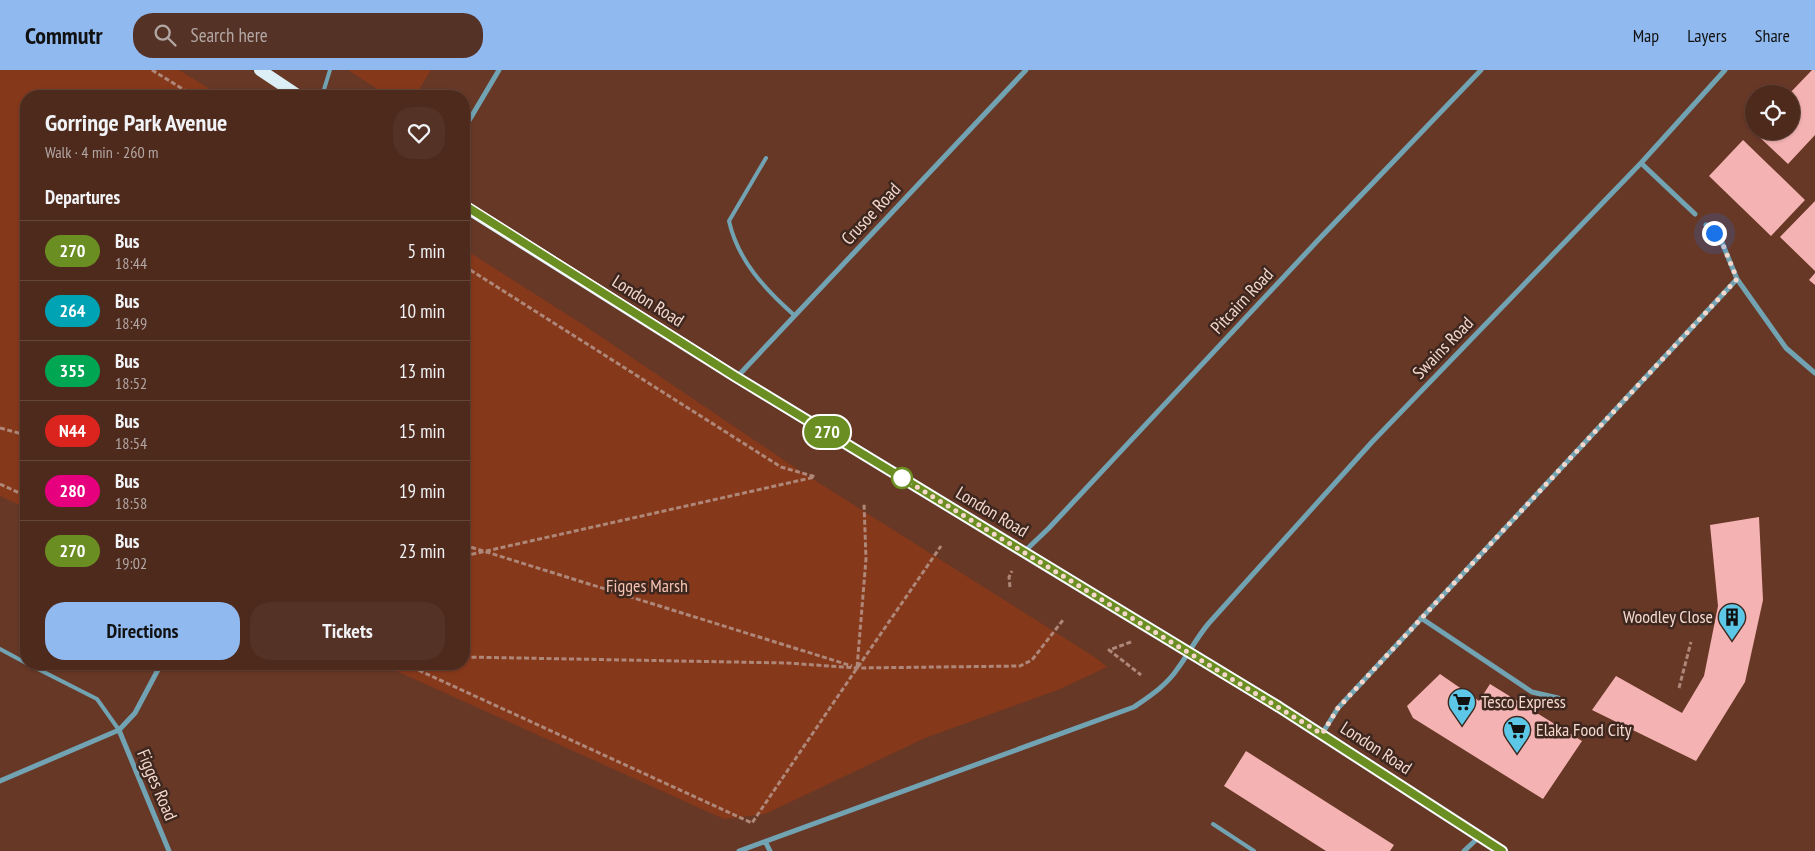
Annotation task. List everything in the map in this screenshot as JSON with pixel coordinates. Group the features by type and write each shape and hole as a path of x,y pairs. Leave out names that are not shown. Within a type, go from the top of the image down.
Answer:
{"main road":[{"path":"260,70 290,90"},
{"name":"London Road","path":"470,210 736,377 1322,734 1502,851"}],"street":[{"path":"470,119 499,70"},
{"name":"Crusoe Road","path":"736,377 1026,70"},
{"name":"Pitcairn Road","path":"1024,552 1050,528 1321,237 1481,70"},
{"name":"Swains Road","path":"739,851 766,843 1134,707 1161,688 1178,669 1187,651 1209,623 1372,442 1641,163 1725,70"},
{"path":"1641,163 1695,214"},
{"path":"1706,225 1721,240 1737,279 1786,348 1815,372"},
{"path":"1322,734 1338,708 1737,279"},
{"path":"1421,618 1532,692 1558,698"},
{"path":"0,781 119,730 135,713 158,670"},
{"name":"Figges Road","path":"119,730 170,851"},
{"path":"1464,851 1480,836"},
{"path":"766,843 770,851"}],"lane":[{"path":"324,90 330,70"},
{"path":"766,158 729,222 733,238 754,276 794,315"},
{"path":"0,649 20,659"},
{"path":"41,670 97,698 119,730"},
{"path":"1213,824 1254,851"}],"path":[{"path":"152,70 184,90"},
{"path":"470,270 781,467 816,477 470,555"},
{"path":"0,428 20,433"},
{"path":"0,484 20,493"},
{"path":"857,668 866,559 864,503"},
{"path":"418,670 752,823 941,546"},
{"path":"470,547 857,668"},
{"path":"1010,587 1009,577 1013,569"},
{"path":"470,657 787,663 857,668 1020,666 1032,660 1063,620"},
{"path":"1679,688 1691,642"},
{"path":"1109,650 1142,675"}],"green space":[{"path":"0,70 179,70 211,90 20,90 20,505 0,496"},
{"path":"348,70 431,70 419,90 379,90"},
{"name":"Figges Marsh","path":"470,253 585,326 800,471 1096,658 1107,667 1060,689 925,738 765,814 724,819 394,670 470,670"}],"building":[{"path":"1812,70 1815,70 1815,135 1788,164 1763,140 1800,140 1800,85 1798,85"},
{"path":"1743,140 1805,200 1771,236 1709,176"},
{"path":"1815,201 1815,271 1780,237"},
{"path":"1815,273 1815,285 1809,280"},
{"name":"Woodley Close","path":"1759,517 1763,600 1745,682 1696,761 1592,710 1616,676 1682,713 1704,676 1718,606 1710,525"},
{"path":"1440,674 1479,701 1490,684 1582,741 1543,799 1413,718 1407,706"},
{"path":"1246,751 1394,845 1390,851 1326,851 1224,786"}],"bus line":[{"name":"270","path":"470,209 736,377 1279,707 1502,851"}],"place":[{"name":"Woodley Close","path":"1732,641"},
{"name":"Tesco Express","path":"1462,726"},
{"name":"Elaka Food City","path":"1517,754"}],"route":[{"path":"902,478 1322,734 1338,708 1737,279 1721,240 1714,233"}]}
